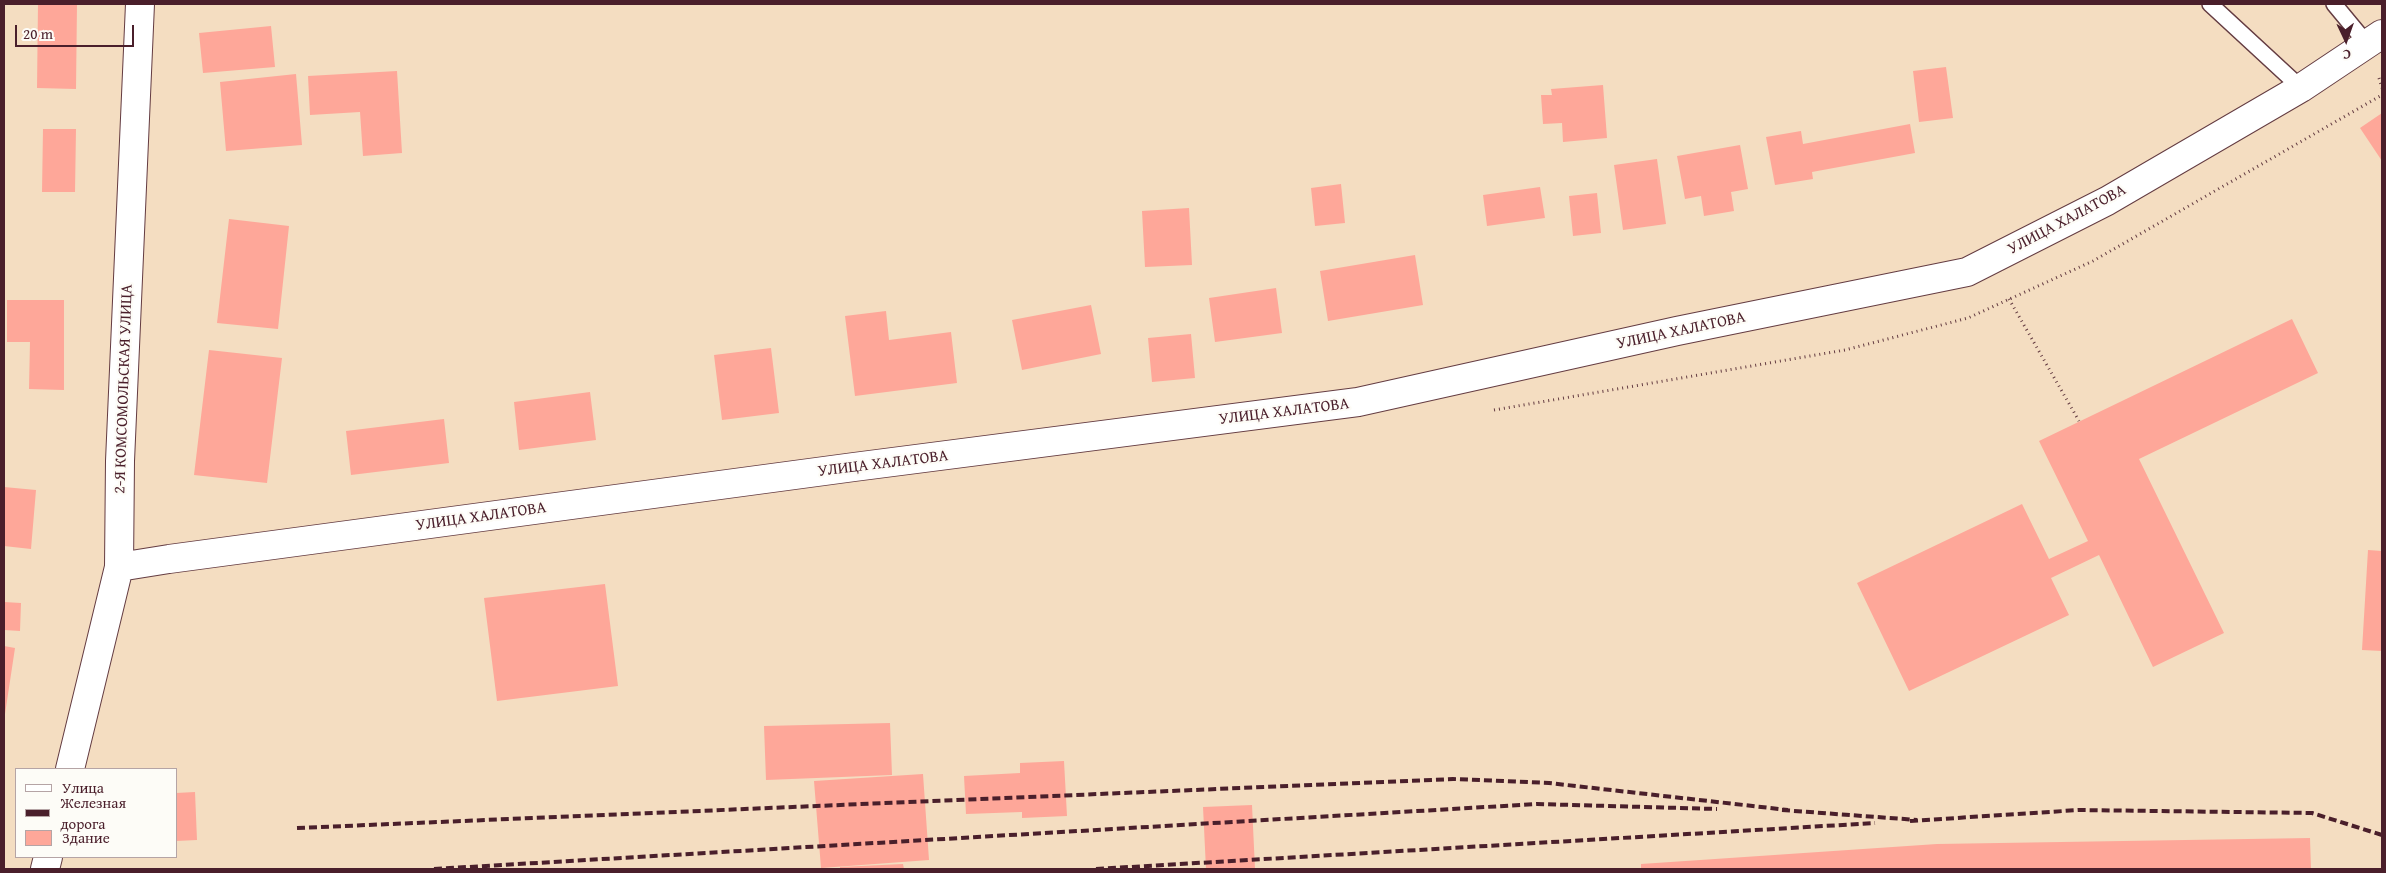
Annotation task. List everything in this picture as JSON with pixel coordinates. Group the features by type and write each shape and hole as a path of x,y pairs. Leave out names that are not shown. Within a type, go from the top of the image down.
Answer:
{"street":[{"name":"2-Я КОМСОМОЛЬСКАЯ УЛИЦА","path":"70,768 119,567 120,461 140,4"},
{"name":"УЛИЦА ХАЛАТОВА","path":"119,567 179,557 854,467 1358,402 1677,331 1967,272 2107,201 2302,88 2375,40"}],"lane":[{"path":"2210,4 2302,88"},
{"path":"2334,4 2375,40"}],"path":[{"path":"2009,299 2079,422"}],"building":[{"path":"38,4 77,4 76,89 37,88"},
{"path":"271,26 275,67 203,73 199,33"},
{"path":"1946,67 1953,118 1919,122 1913,71"},
{"path":"397,71 402,153 363,156 360,112 310,115 308,76"},
{"path":"296,74 302,145 226,151 220,82"},
{"path":"1603,85 1607,138 1563,142 1562,123 1543,124 1541,95 1552,95 1551,89"},
{"path":"2382,113 2382,161 2360,128"},
{"path":"1910,124 1915,153 1812,172 1813,179 1775,185 1766,137 1801,131 1803,144"},
{"path":"43,129 76,129 75,192 42,192"},
{"path":"1740,145 1748,189 1731,192 1734,211 1704,216 1701,196 1685,199 1677,156"},
{"path":"1657,159 1666,224 1623,230 1614,165"},
{"path":"1341,184 1345,223 1315,226 1311,188"},
{"path":"1540,187 1545,218 1487,226 1483,195"},
{"path":"1597,193 1601,233 1573,236 1569,196"},
{"path":"1189,208 1192,265 1145,267 1142,211"},
{"path":"229,219 289,226 278,329 217,323"},
{"path":"1415,255 1423,305 1328,321 1320,271"},
{"path":"1276,288 1282,333 1215,342 1209,298"},
{"path":"7,300 64,300 64,390 29,389 30,342 7,342"},
{"path":"1091,305 1101,354 1022,370 1012,320"},
{"path":"886,311 889,340 951,332 957,383 855,396 845,316"},
{"path":"2292,319 2318,373 2139,459 2224,633 2153,667 2099,555 2051,578 2069,615 1909,691 1857,583 2022,504 2049,559 2088,541 2039,441"},
{"path":"1191,334 1195,378 1152,382 1148,338"},
{"path":"771,348 779,413 722,420 714,355"},
{"path":"209,350 282,358 267,483 194,475"},
{"path":"590,392 596,440 519,450 514,402"},
{"path":"444,419 449,463 351,475 346,431"},
{"path":"4,487 36,490 31,549 4,546"},
{"path":"2368,550 2382,551 2382,651 2362,650"},
{"path":"605,584 618,686 497,701 484,598"},
{"path":"4,602 21,603 20,631 4,630"},
{"path":"4,646 15,648 5,714 4,714"},
{"path":"890,723 892,775 766,780 764,726"},
{"path":"1064,761 1067,816 1022,818 1022,812 966,814 964,776 1020,773 1020,763"},
{"path":"923,774 929,860 821,868 814,781"},
{"path":"195,792 197,840 178,841 178,793"},
{"path":"1252,805 1255,869 1206,869 1203,807"},
{"path":"2310,838 2311,869 1641,869 1641,864 1937,844"},
{"path":"903,864 904,869 840,869 840,867"}],"railway":[{"path":"297,828 1453,779 1549,783 1788,810"},
{"path":"434,869 1537,804 1717,809"},
{"path":"1782,810 1917,820"},
{"path":"1910,821 2079,810 2312,813 2382,835"},
{"path":"1096,869 1875,823"}]}
